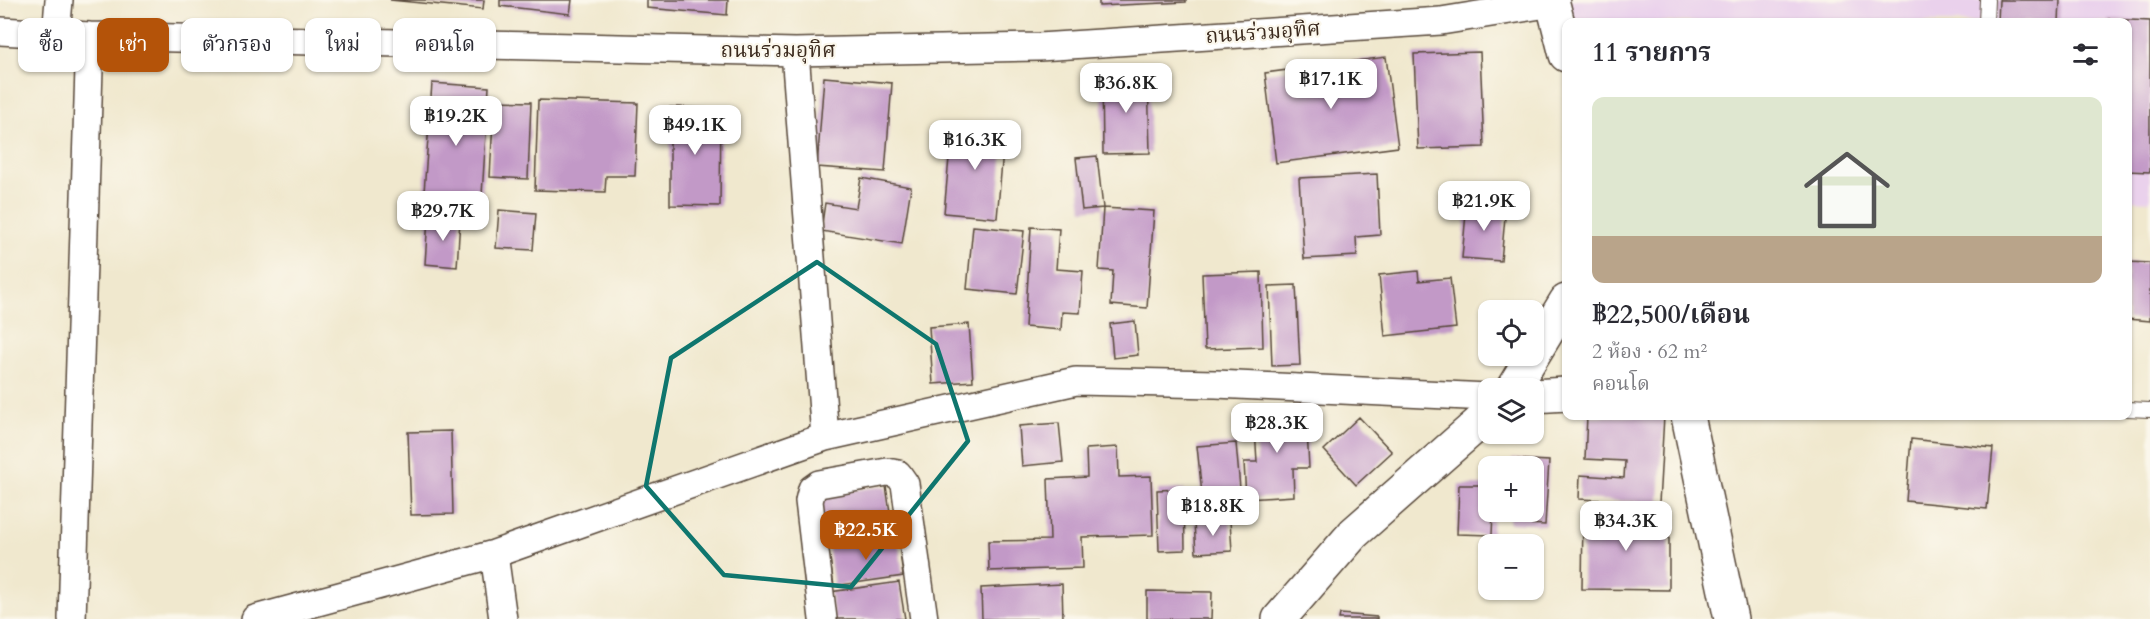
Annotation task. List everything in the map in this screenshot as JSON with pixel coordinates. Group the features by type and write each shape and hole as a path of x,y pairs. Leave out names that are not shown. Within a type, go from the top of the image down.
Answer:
{"street":[{"path":"57,18 59,0"},
{"path":"1552,2 1562,40"},
{"name":"ถนนร่วมอุทิศ","path":"85,36 795,52 1062,46 1441,21 1552,2"},
{"name":"ถนนร่วมอุทิศ","path":"0,31 18,32"},
{"path":"72,619 90,36"},
{"path":"795,52 825,437"},
{"path":"1519,378 1562,308"},
{"path":"255,619 494,554 825,437 1076,381 1228,385 1478,397"},
{"path":"1544,395 1562,394"},
{"path":"1689,420 1731,619"},
{"path":"1279,619 1354,533 1478,424"},
{"path":"824,619 809,501 812,489 819,484 887,472 898,474 905,484 924,619"},
{"path":"494,554 503,619"}],"lane":[{"path":"1986,18 1987,0"},
{"path":"2132,409 2150,410"}],"highlighted area":[{"path":"817,262 936,344 968,441 851,587 724,575 646,486 671,358"}],"shaded area":[{"path":"1558,0 2150,0 2150,201 2132,200 2132,18 1565,18"}],"building":[{"path":"390,0 484,0 483,9"},
{"path":"500,0 572,0 570,14 500,6"},
{"path":"647,0 728,0 727,15 647,8"},
{"path":"1099,0 1186,0 1186,2 1099,6"},
{"path":"1999,0 2060,0 2059,18 1998,18"},
{"path":"2132,20 2150,21 2150,172 2132,171"},
{"path":"1480,52 1484,147 1418,149 1414,54"},
{"path":"1386,57 1398,147 1276,163 1265,73"},
{"path":"1102,74 1148,74 1150,153 1103,154"},
{"path":"824,77 892,83 885,172 817,167"},
{"path":"432,83 489,87 481,210 423,206"},
{"path":"538,100 638,103 635,176 606,176 605,192 535,190"},
{"path":"494,101 531,102 528,179 490,177"},
{"path":"670,107 721,108 720,206 670,205"},
{"path":"952,125 1005,129 997,218 944,213"},
{"path":"1097,156 1103,208 1082,210 1076,158"},
{"path":"1377,174 1380,235 1356,237 1357,256 1304,259 1299,178"},
{"path":"861,178 911,187 902,244 821,231 825,203 856,208"},
{"path":"1467,202 1506,206 1501,261 1462,258"},
{"path":"1103,208 1154,211 1147,308 1111,305 1113,271 1099,270"},
{"path":"499,210 536,213 533,250 496,248"},
{"path":"428,218 460,220 457,267 425,264"},
{"path":"973,226 1024,231 1017,294 967,289"},
{"path":"1031,227 1059,229 1056,269 1083,271 1080,313 1062,312 1061,330 1025,327"},
{"path":"2132,262 2150,263 2150,321 2132,319"},
{"path":"1418,271 1419,281 1450,278 1456,328 1385,336 1379,275"},
{"path":"1261,272 1263,347 1205,349 1202,274"},
{"path":"1296,285 1300,365 1272,366 1269,286"},
{"path":"1135,321 1138,355 1113,358 1110,324"},
{"path":"969,324 973,381 933,384 929,327"},
{"path":"1306,410 1309,468 1293,468 1294,496 1246,499 1244,462 1257,462 1254,412"},
{"path":"1359,417 1392,452 1356,485 1324,450"},
{"path":"1587,420 1664,420 1659,503 1579,499 1580,475 1624,478 1625,461 1585,459"},
{"path":"1059,423 1063,462 1022,466 1019,426"},
{"path":"451,431 453,514 411,515 408,432"},
{"path":"1911,439 1993,448 1987,509 1906,501"},
{"path":"1236,443 1241,500 1203,504 1197,446"},
{"path":"1118,447 1119,477 1151,476 1153,535 1082,537 1083,568 989,571 988,541 1050,540 1048,479 1087,477 1086,449"},
{"path":"1544,461 1549,461 1545,525 1509,523 1544,522"},
{"path":"1459,485 1478,485 1478,522 1493,522 1492,534 1457,534"},
{"path":"886,486 892,525 822,535 816,495"},
{"path":"1184,489 1185,550 1159,551 1157,490"},
{"path":"1583,514 1669,515 1669,590 1582,589"},
{"path":"1230,521 1232,551 1196,553 1194,523"},
{"path":"898,536 903,576 834,586 828,546"},
{"path":"899,582 905,619 834,619 830,592"},
{"path":"1062,584 1063,619 982,619 981,588"},
{"path":"1147,591 1212,592 1211,619 1147,619"},
{"path":"1340,614 1377,617 1377,619 1339,619"}]}
